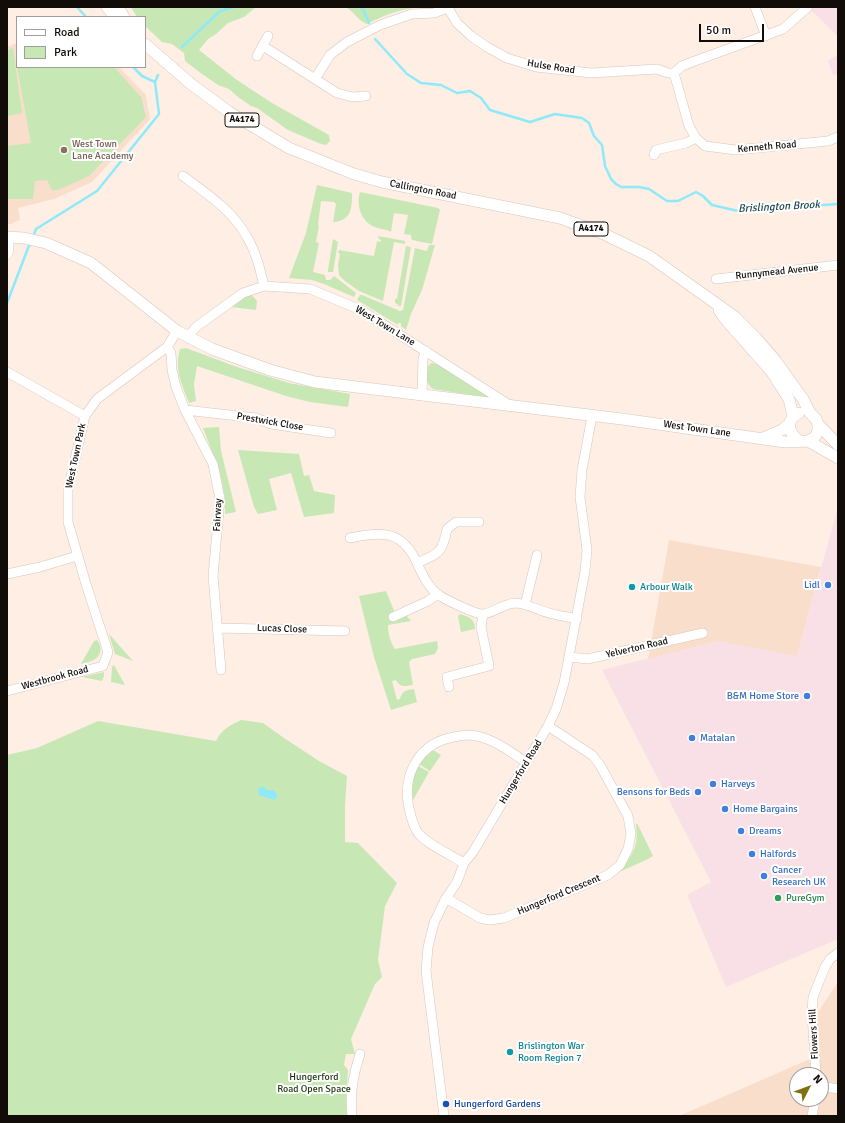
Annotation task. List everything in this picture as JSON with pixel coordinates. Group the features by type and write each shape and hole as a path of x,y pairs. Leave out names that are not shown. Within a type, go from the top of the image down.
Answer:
{"main road":[{"path":"107,7 114,16"},
{"path":"118,7 123,16"},
{"name":"Callington Road","path":"146,45 191,84 229,112 289,148 354,174 382,182 560,218 591,229 649,256 716,304"},
{"name":"West Town Lane","path":"8,237 24,238 60,248 91,263 188,337 212,349 238,359 302,379 422,396 592,416 785,442 803,441 838,458"},
{"name":"A4174","path":"716,304 734,317 756,338 803,400 818,424 838,445"},
{"name":"A4174","path":"716,304 726,320 771,371 789,399 791,434 803,441"},
{"path":"791,420 802,412 810,413"},
{"name":"West Town Lane","path":"762,438 782,430 791,420"},
{"path":"803,441 815,436 818,431 818,424"}],"street":[{"path":"315,79 330,55 347,42 368,30 412,14 434,13 449,7"},
{"name":"Hulse Road","path":"449,7 457,23 471,36 507,58 536,67 591,73 657,69 668,73 674,73"},
{"path":"755,7 766,36"},
{"path":"654,155 656,150 686,143 696,138 689,126 674,73 682,66 766,36 783,28 808,7"},
{"path":"257,56 268,36"},
{"path":"263,46 338,93 352,97 366,96"},
{"name":"Kenneth Road","path":"696,138 705,146 736,150 828,141 838,137"},
{"path":"183,176 204,191 229,213 247,236 257,257 264,286"},
{"path":"7,255 9,250 8,237"},
{"name":"Runnymead Avenue","path":"716,279 838,265"},
{"name":"West Town Lane","path":"188,337 196,327 243,292 264,286 310,289 336,298 361,310 426,350 512,407"},
{"name":"West Town Park","path":"103,666 108,652 77,556 68,522 68,489 85,416 97,399 167,347 177,330"},
{"name":"Fairway","path":"167,347 171,353 172,370 185,410 213,464 220,499 214,576 222,670"},
{"path":"422,396 423,358 426,350"},
{"path":"7,372 85,416"},
{"name":"Prestwick Close","path":"185,410 256,418 271,424 331,433"},
{"name":"Hungerford Road","path":"444,1116 426,971 428,947 434,923 446,898 457,882 464,863 473,852 548,726 556,709 562,690 570,657 585,571 587,550 580,497 582,470 592,416"},
{"path":"417,563 437,554 444,545 446,529 456,522 479,522"},
{"path":"350,538 372,534 385,534 400,540 410,550 424,579 438,594 475,612 483,614 506,605 516,603 552,614 577,619"},
{"path":"525,605 536,555"},
{"path":"7,574 40,567 77,556"},
{"path":"393,617 428,601 438,594"},
{"path":"449,687 447,677 489,666 481,627 483,614"},
{"name":"Lucas Close","path":"218,628 345,631"},
{"name":"Yelverton Road","path":"570,657 588,659 703,633"},
{"name":"Westbrook Road","path":"7,691 103,666"},
{"name":"Hungerford Crescent","path":"446,898 480,918 490,920 504,918 608,875 620,865 628,850 631,834 628,816 600,765 592,755 548,726"},
{"path":"464,863 425,840 414,826 407,795 409,776 415,762 428,748 446,739 468,735 484,738 526,762"},
{"name":"Flowers Hill","path":"815,1067 812,1014 813,997 825,967 830,959 838,953"},
{"path":"352,1116 351,1100 353,1077 360,1054"}],"shaded area":[{"path":"838,7 838,37 809,8"},
{"name":"West Town Lane Academy","path":"16,43 16,68 120,68 146,95 150,119 92,182 54,199 18,208 20,220 11,224 7,224 7,47"},
{"path":"838,54 838,74 833,75 828,61"},
{"path":"838,507 838,939 726,987 687,895 711,882 602,670 717,641 797,655"},
{"path":"669,540 821,567 797,656 717,641 648,659"},
{"path":"838,982 838,1116 679,1116 789,1068 789,1107 829,1107 829,1067 792,1067 810,1059 818,1012"}],"green space":[{"path":"131,7 256,7 244,17 228,23 208,39 199,50 237,80 272,103 329,135 330,141 326,145 321,144 288,130 257,108 251,106 238,97 229,89 218,85 185,61 184,53 172,44 162,42 146,27 146,16 136,16"},
{"path":"345,7 422,7 394,12 367,24 361,21"},
{"path":"13,48 22,113 7,116 7,51"},
{"name":"West Town Lane Academy","path":"17,68 115,68 141,97 146,117 89,176 58,190 52,190 47,180 35,181 33,199 7,199 7,146 31,143"},
{"path":"317,185 352,193 352,199 351,209 347,217 333,222 336,204 334,202 321,201 316,242 319,243 313,272 325,275 326,280 330,280 334,276 356,293 354,297 312,280 289,278 306,233"},
{"path":"360,192 438,208 440,210 432,244 412,240 411,235 404,234 408,215 394,213 391,232 370,225 363,217 359,207"},
{"path":"378,236 405,241 405,244 394,242 383,301 359,291 345,281 339,275 338,265 340,254 338,253 339,250 374,256 377,241 380,242 381,240"},
{"path":"333,239 338,242 333,272 328,272 328,270"},
{"path":"429,245 435,245 422,290 411,314 406,330 401,326 401,323 398,323 398,325 357,300 360,295 362,295 400,311 403,310 415,248 427,251"},
{"path":"406,246 411,247 401,306 396,306 399,305 395,303 395,299 397,299"},
{"path":"249,292 257,301 256,310 231,307"},
{"path":"186,348 237,367 289,383 350,394 348,407 310,402 286,396 197,366 194,384 196,401 189,403 181,383 178,370 178,357 180,349"},
{"path":"431,363 438,364 491,398 433,389 428,383 426,375 426,369"},
{"path":"219,427 221,451 236,512 225,514 225,499 220,472 203,428"},
{"path":"238,450 299,454 304,476 309,475 314,491 335,495 334,513 304,517 291,473 269,479 277,510 258,514 254,507"},
{"path":"386,591 395,613 407,616 411,621 388,625 388,631 395,649 437,641 438,648 435,654 412,659 409,662 413,685 403,686 396,680 392,681 397,700 400,699 405,691 414,689 417,702 391,710 374,657 359,596"},
{"path":"460,614 468,617 474,622 475,629 461,632 458,616"},
{"path":"109,634 133,661 115,654"},
{"path":"97,640 101,650 98,657 90,662 81,664 94,641"},
{"path":"114,665 125,685 111,682 112,667"},
{"path":"104,672 102,681 82,677"},
{"name":"Hungerford Road Open Space","path":"241,720 263,723 319,761 347,776 345,842 358,843 397,883 385,906 378,960 382,977 375,984 351,1039 355,1054 346,1054 344,1065 348,1070 346,1097 347,1116 7,1116 7,755 37,748 98,721 216,741 226,728"},
{"path":"433,750 441,755 430,771 419,764"},
{"path":"418,766 429,772 413,800 413,783"},
{"path":"637,823 653,856 617,873 627,862 635,846"}],"water":[{"path":"263,786 267,790 274,790 277,794 275,800 259,795 258,789"}],"waterway":[{"name":"Brislington Brook","path":"77,7 85,16"},
{"name":"Brislington Brook","path":"182,47 220,11 234,7"},
{"name":"Brislington Brook","path":"360,7 363,9 369,23"},
{"name":"Brislington Brook","path":"375,39 407,74 421,83 441,85 457,93 470,91 481,98 490,110 530,122 555,114 582,118 589,123 594,136 602,145 605,166 611,179 621,187 639,187 649,189 667,201 678,201 696,192 703,196 712,205 738,211 838,204"},
{"name":"Brislington Brook","path":"134,68 142,76 155,82"},
{"name":"Brislington Brook","path":"33,237 36,229 97,191 159,114 155,82 158,75"},
{"path":"7,303 30,243"}],"place":[{"name":"West Town Lane Academy","path":"64,150"},
{"name":"Lidl","path":"828,585"},
{"name":"Arbour Walk","path":"632,587"},
{"name":"B&M Home Store","path":"807,696"},
{"name":"Matalan","path":"692,738"},
{"name":"Harveys","path":"713,784"},
{"name":"Bensons for Beds","path":"698,792"},
{"name":"Home Bargains","path":"725,809"},
{"name":"Dreams","path":"741,831"},
{"name":"Halfords","path":"752,854"},
{"name":"Cancer Research UK","path":"764,876"},
{"name":"PureGym","path":"778,898"},
{"name":"Brislington War Room Region 7","path":"510,1052"},
{"name":"Hungerford Gardens","path":"446,1104"}]}
